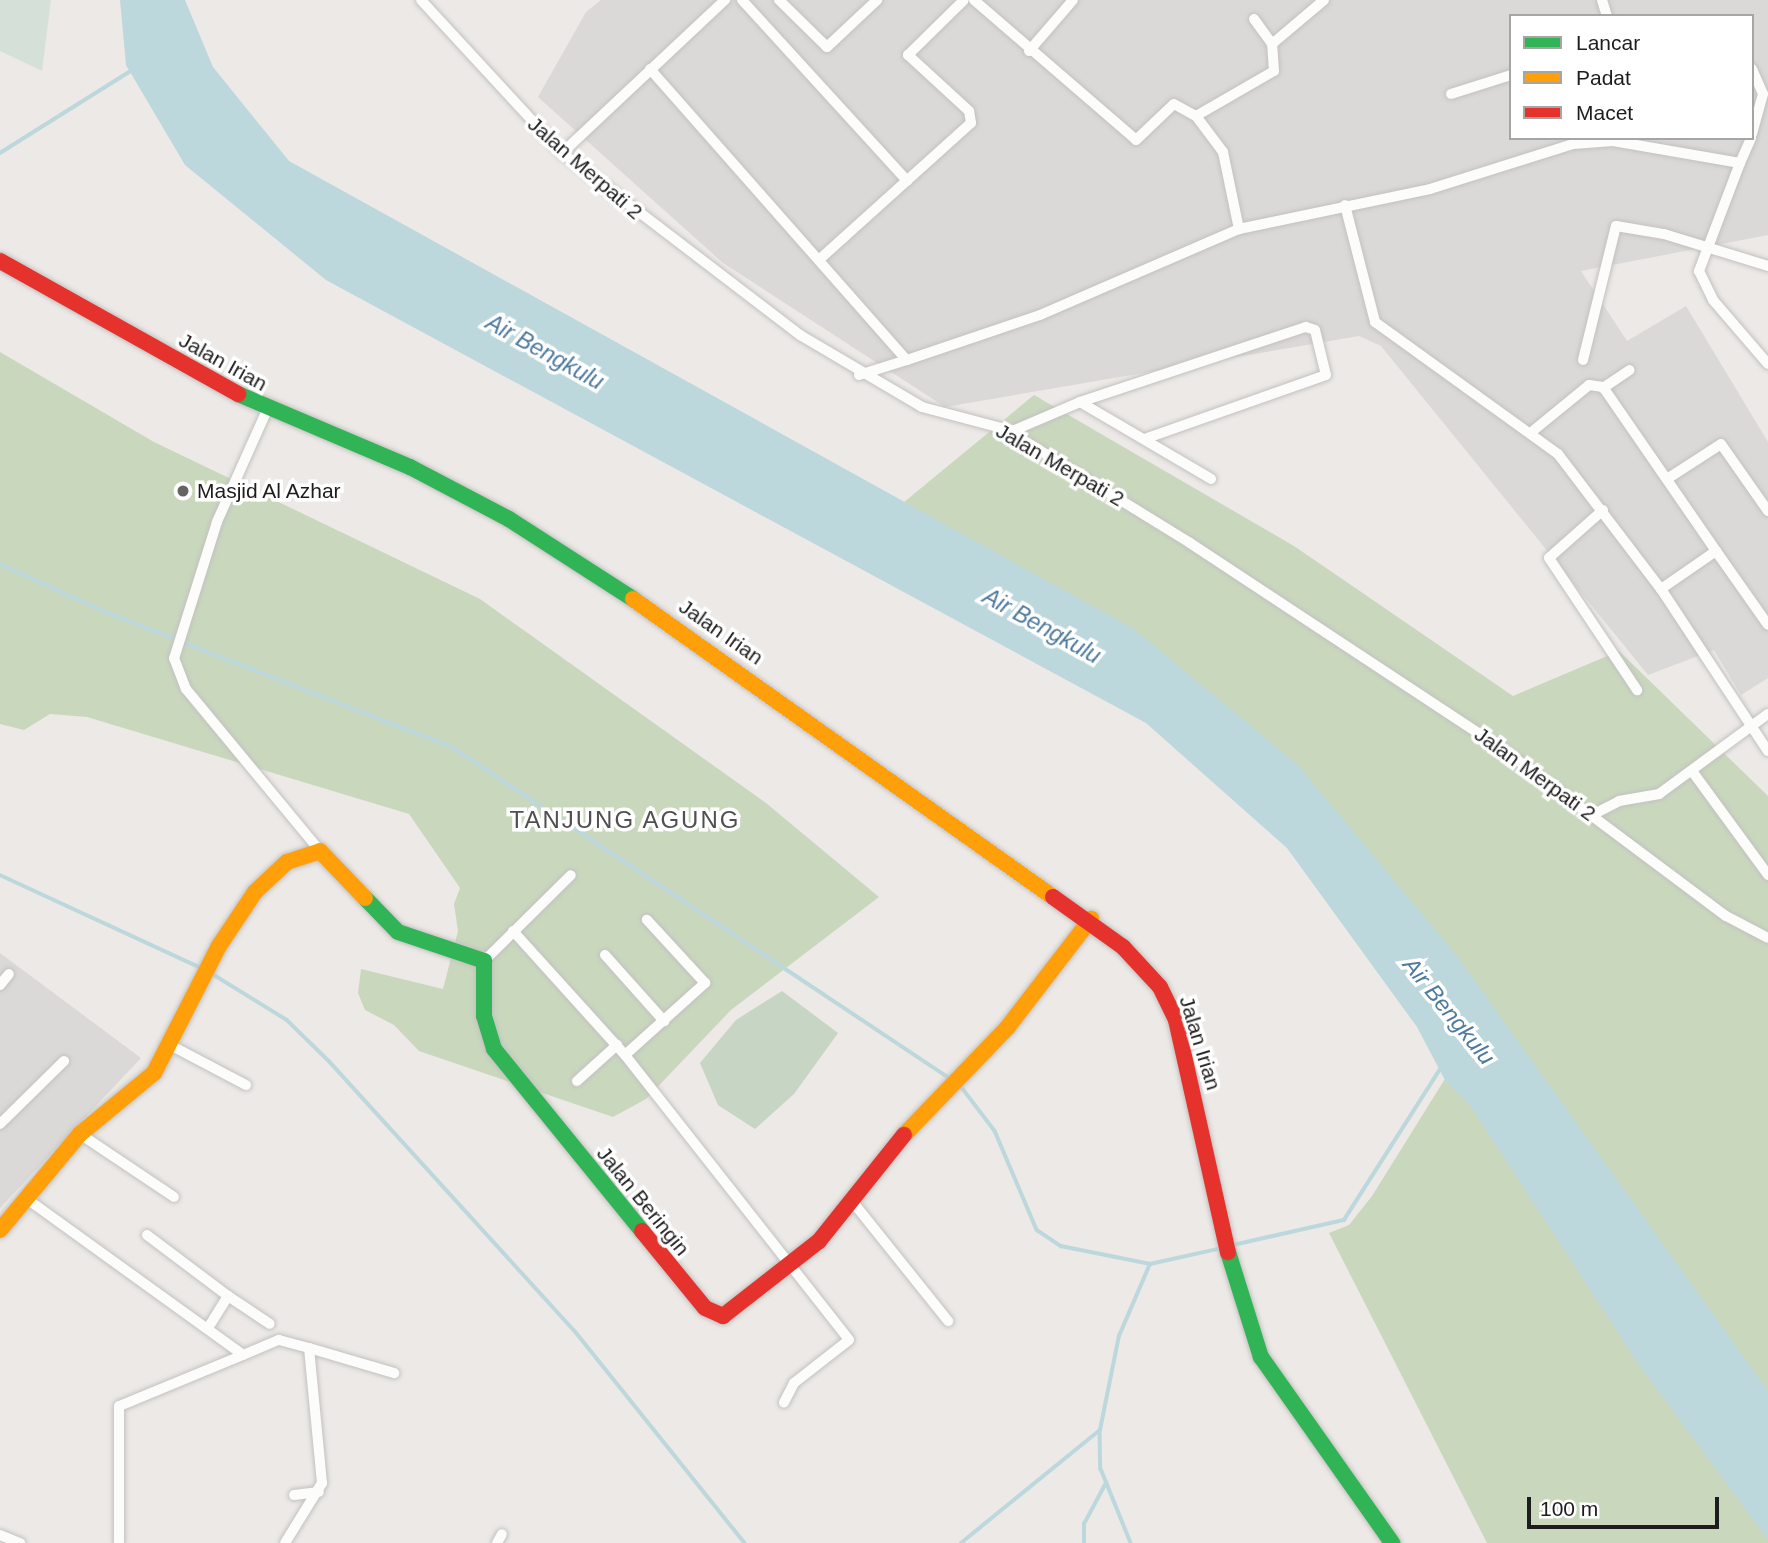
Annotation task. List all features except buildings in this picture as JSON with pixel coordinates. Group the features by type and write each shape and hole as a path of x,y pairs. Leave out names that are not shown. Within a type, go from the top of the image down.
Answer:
{"main road":[{"name":"Jalan Irian","path":"0,261 267,410 410,467 566,554 1091,919 1146,970 1169,1002 1234,1273 1261,1357 1392,1543"},
{"path":"0,1230 80,1135 146,1081 170,1045 219,946 272,874 320,851 398,932 484,961"},
{"name":"Jalan Beringin","path":"484,961 484,1016 494,1049 705,1308 723,1316 790,1266 852,1200 954,1079 1007,1028 1091,919"}],"street":[{"name":"Jalan Merpati 2","path":"421,0 562,153 700,263 859,375 946,417 1010,432 1387,671 1592,815 1726,916 1768,938"},
{"path":"562,153 725,0"},
{"path":"742,0 906,181"},
{"path":"779,0 827,47 877,0"},
{"path":"821,258 973,120 908,55 964,0"},
{"path":"974,0 1133,140 1174,104 1196,116 1223,152 1239,229"},
{"path":"1029,51 1073,0"},
{"path":"1272,44 1324,0"},
{"path":"1196,116 1274,71 1272,44 1254,19"},
{"path":"650,69 821,258 907,360"},
{"path":"1754,74 1763,94 1754,126"},
{"path":"1451,94 1509,76"},
{"path":"1749,140 1706,246 1699,271 1705,289 1768,363"},
{"path":"859,375 1040,315 1239,229 1430,189 1591,141 1634,143 1740,163"},
{"path":"1345,205 1375,321 1534,430 1603,510 1661,589 1768,751"},
{"path":"1583,360 1613,228 1630,226 1768,266"},
{"path":"1010,432 1080,402 1306,327 1315,330 1326,375 1144,439"},
{"path":"1603,388 1630,370"},
{"path":"1534,430 1589,385 1603,388 1768,625"},
{"path":"1080,402 1211,479"},
{"path":"267,410 174,644 186,689 320,851"},
{"path":"1667,479 1721,444 1768,510"},
{"path":"1603,510 1549,558 1637,690"},
{"path":"1661,589 1716,551"},
{"path":"1592,815 1619,801 1659,794 1768,714"},
{"path":"1692,771 1768,876"},
{"path":"484,961 571,875"},
{"path":"625,1055 705,983 647,920"},
{"path":"513,931 617,1045 849,1340 794,1382 784,1403"},
{"path":"605,955 664,1021"},
{"path":"0,985 9,974"},
{"path":"170,1045 246,1085"},
{"path":"577,1082 617,1045"},
{"path":"0,1124 64,1061"},
{"path":"80,1135 174,1196"},
{"path":"27,1199 210,1325 243,1355"},
{"path":"852,1200 948,1321"},
{"path":"147,1235 270,1324"},
{"path":"210,1325 228,1296"},
{"path":"119,1543 119,1406 279,1340 394,1373"},
{"path":"285,1543 319,1492 309,1348"},
{"path":"294,1495 319,1492"},
{"path":"0,1535 20,1543"}],"shaded area":[{"path":"0,0 51,0 42,71 0,51"},
{"path":"601,0 1768,0 1768,235 1581,271 1627,341 1686,306 1768,442 1768,678 1741,695 1714,650 1648,675 1381,346 1359,336 945,407 723,263 538,97 586,12"},
{"path":"0,953 141,1058 0,1208"}],"green space":[{"path":"0,352 154,442 480,599 766,803 879,897 731,1010 646,1099 613,1117 419,1051 394,1025 365,1010 358,993 361,969 443,989 458,931 454,904 460,888 409,814 87,717 50,714 24,730 0,724"},
{"path":"1034,395 1294,546 1513,696 1619,651 1768,796 1768,1543 1487,1543 1329,1233 1349,1225 1372,1196 1458,1058 1459,978 892,512"},
{"path":"782,991 838,1033 794,1094 755,1129 718,1105 700,1063 736,1020"}],"water":[{"name":"Air Bengkulu","path":"120,0 185,0 213,67 289,161 1134,629 1298,765 1457,956 1768,1391 1768,1540 1639,1365 1469,1104 1446,1082 1417,1027 1287,848 1146,723 326,280 185,165 126,65"}],"waterway":[{"path":"0,153 134,69"},
{"path":"0,564 108,613 452,747 951,1079"},
{"path":"0,875 201,968"},
{"path":"211,973 287,1020 329,1061 575,1331 745,1543"},
{"path":"1233,1245 1344,1220 1442,1066"},
{"path":"960,1085 995,1131 1037,1230 1061,1246 1150,1264 1222,1248"},
{"path":"961,1543 1100,1430 1119,1336 1150,1264"},
{"path":"1100,1430 1101,1469 1131,1543"},
{"path":"1084,1543 1084,1524 1106,1483"}],"traffic: fast":[{"path":"238,394 410,467 509,519 633,599"},
{"path":"365,898 398,932 484,961 484,1016 494,1049 642,1231"},
{"path":"1228,1252 1261,1357 1392,1543"}],"traffic: slow":[{"path":"633,599 1053,897"},
{"path":"0,1230 80,1134 154,1073 219,946 255,892 287,862 320,851 365,898"},
{"path":"904,1135 1007,1028 1091,919"}],"traffic: jam":[{"path":"0,261 238,394"},
{"path":"1053,897 1123,947 1160,987 1176,1020 1228,1252"},
{"path":"642,1231 705,1308 723,1316 819,1241 904,1135"}],"place":[{"name":"Masjid Al Azhar","path":"183,491"}],"district":[{"name":"TANJUNG AGUNG","path":"625,820"}]}
